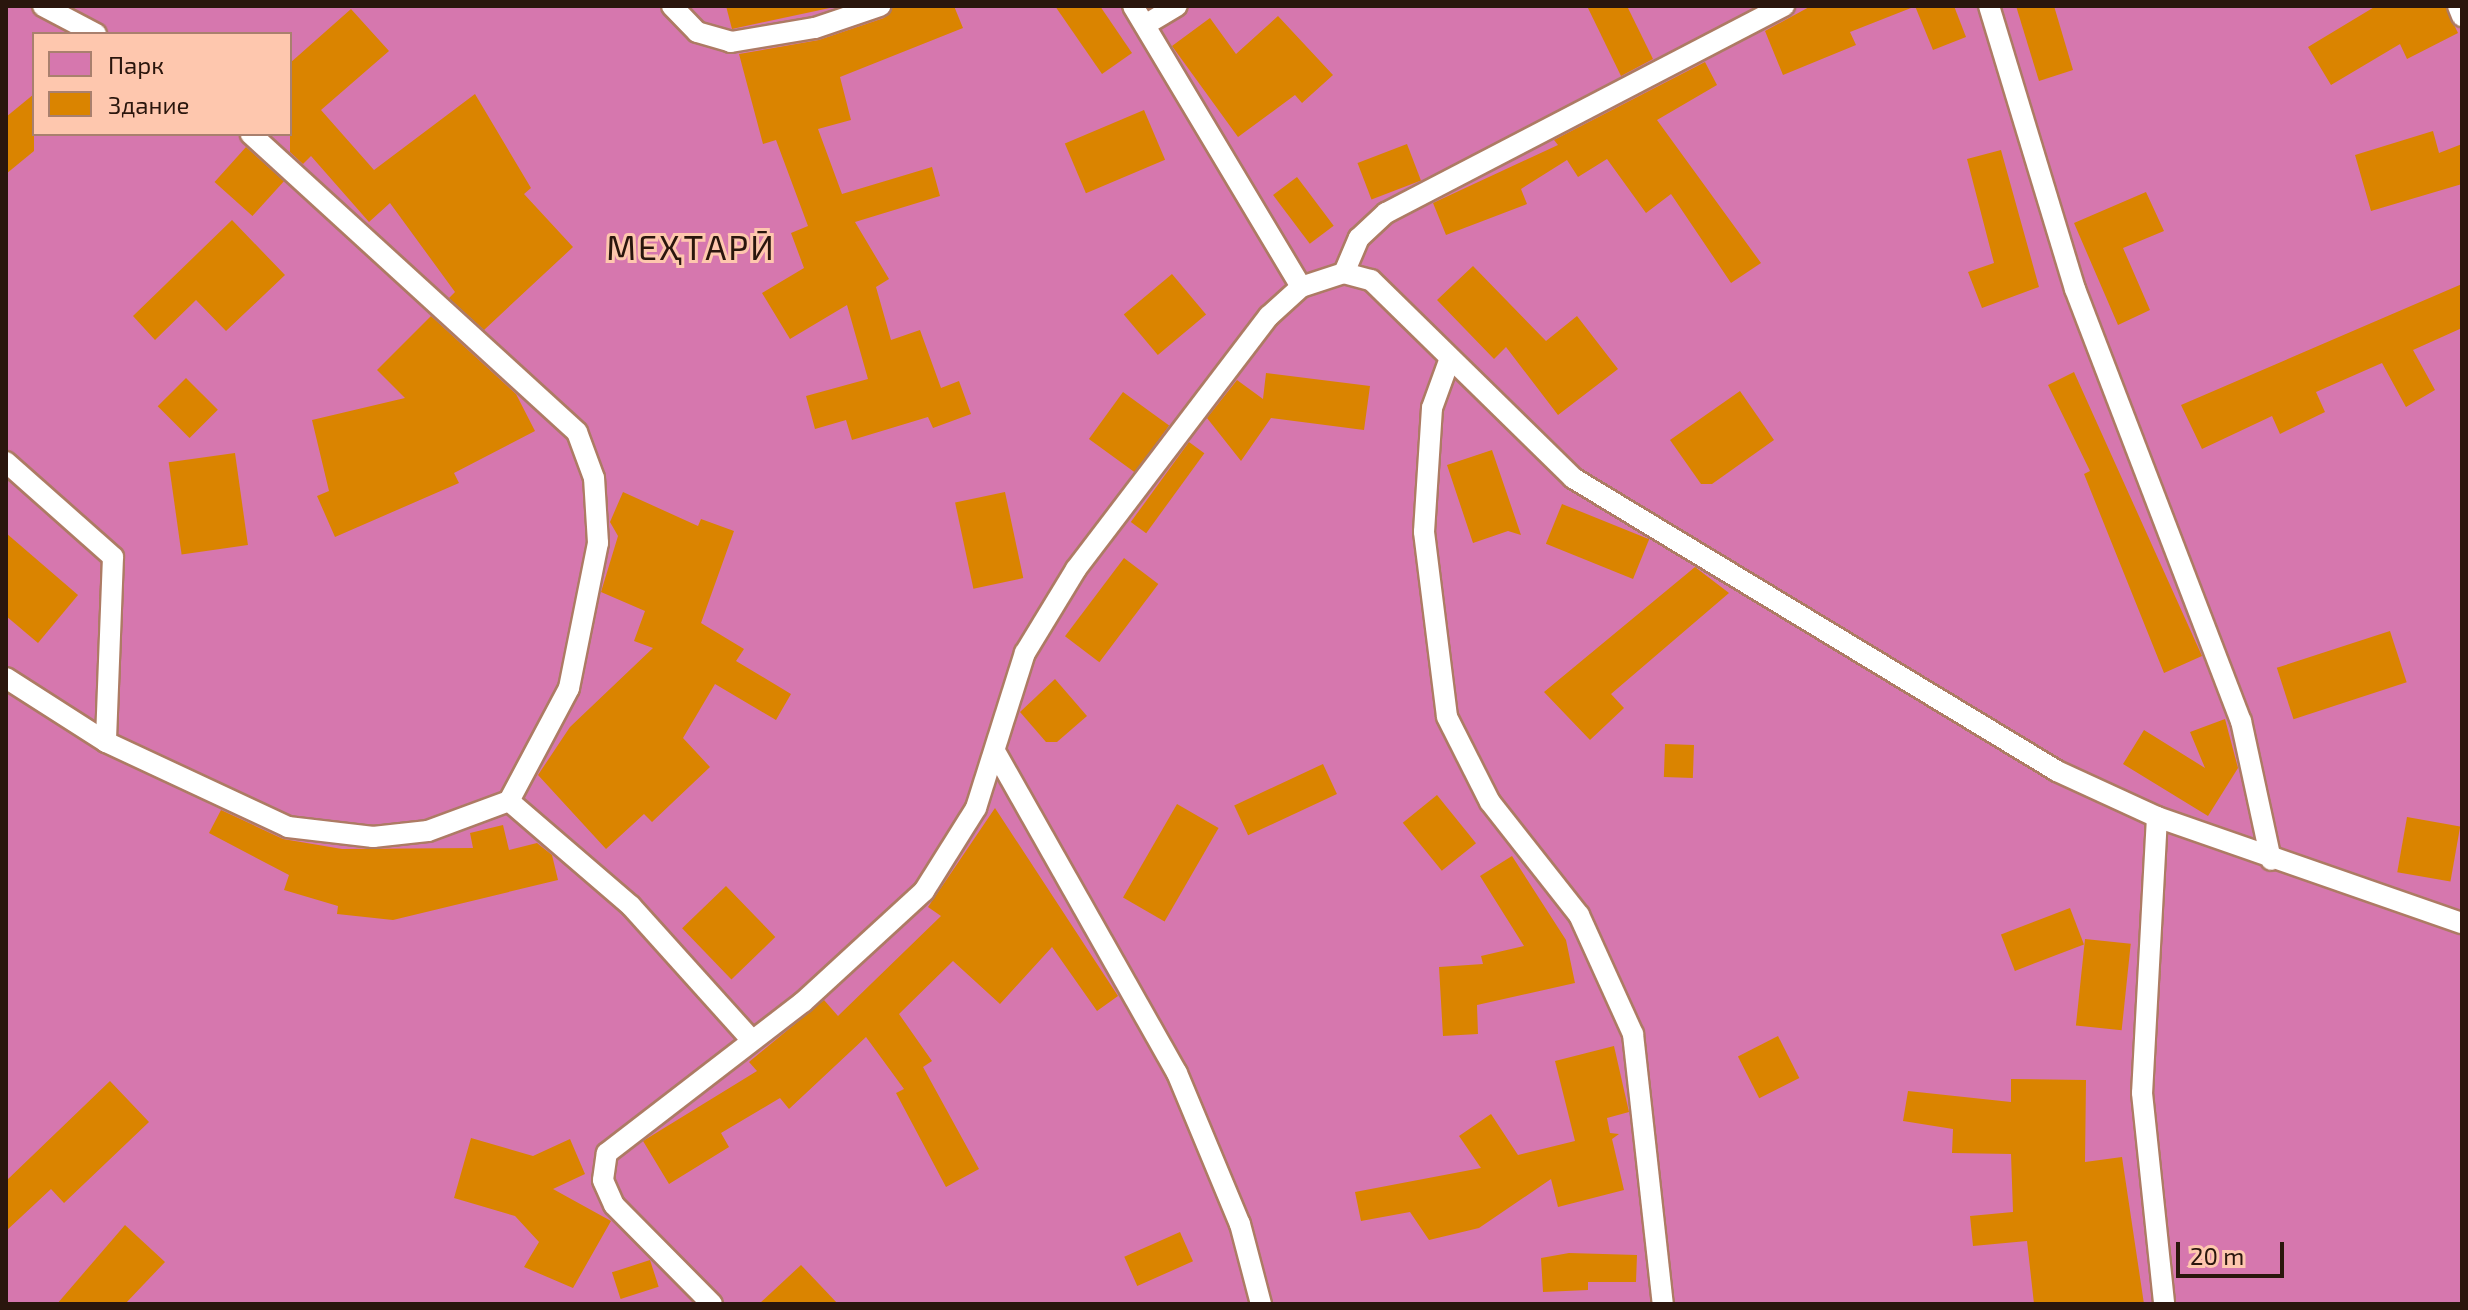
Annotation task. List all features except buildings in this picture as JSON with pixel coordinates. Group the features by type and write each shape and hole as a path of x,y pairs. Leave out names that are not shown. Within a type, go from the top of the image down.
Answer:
{"lane":[{"path":"43,6 92,32"},
{"path":"672,6 697,32 731,42 815,28 880,6"},
{"path":"1133,6 1301,287"},
{"path":"1145,25 1177,6"},
{"path":"1344,273 1359,238 1386,213 1784,6"},
{"path":"1989,6 2075,289 2241,721 2271,860"},
{"path":"2458,6 2462,16"},
{"path":"6,678 106,742 317,833 408,835 509,801 569,688 587,624 598,543 586,449 551,401 490,356 253,136"},
{"path":"712,1304 614,1205 601,1165 617,1141 861,954 924,891 976,808 997,755 1025,653 1076,569 1214,382 1301,287 1344,273 1371,280 1449,361 1589,487 2057,771 2157,817 2271,860 2462,923"},
{"path":"1449,361 1432,408 1424,532 1447,717 1490,802 1579,915 1633,1034 1663,1304"},
{"path":"6,462 113,557 106,742"},
{"path":"997,755 1177,1073 1240,1224 1261,1304"},
{"path":"509,801 631,906 750,1038"},
{"path":"2157,817 2142,1093 2164,1304"}],"green space":[{"path":"6,6 2462,6 2462,1304 6,1304"}],"district":[{"name":"МЕҲТАРӢ","path":"691,247"}]}
